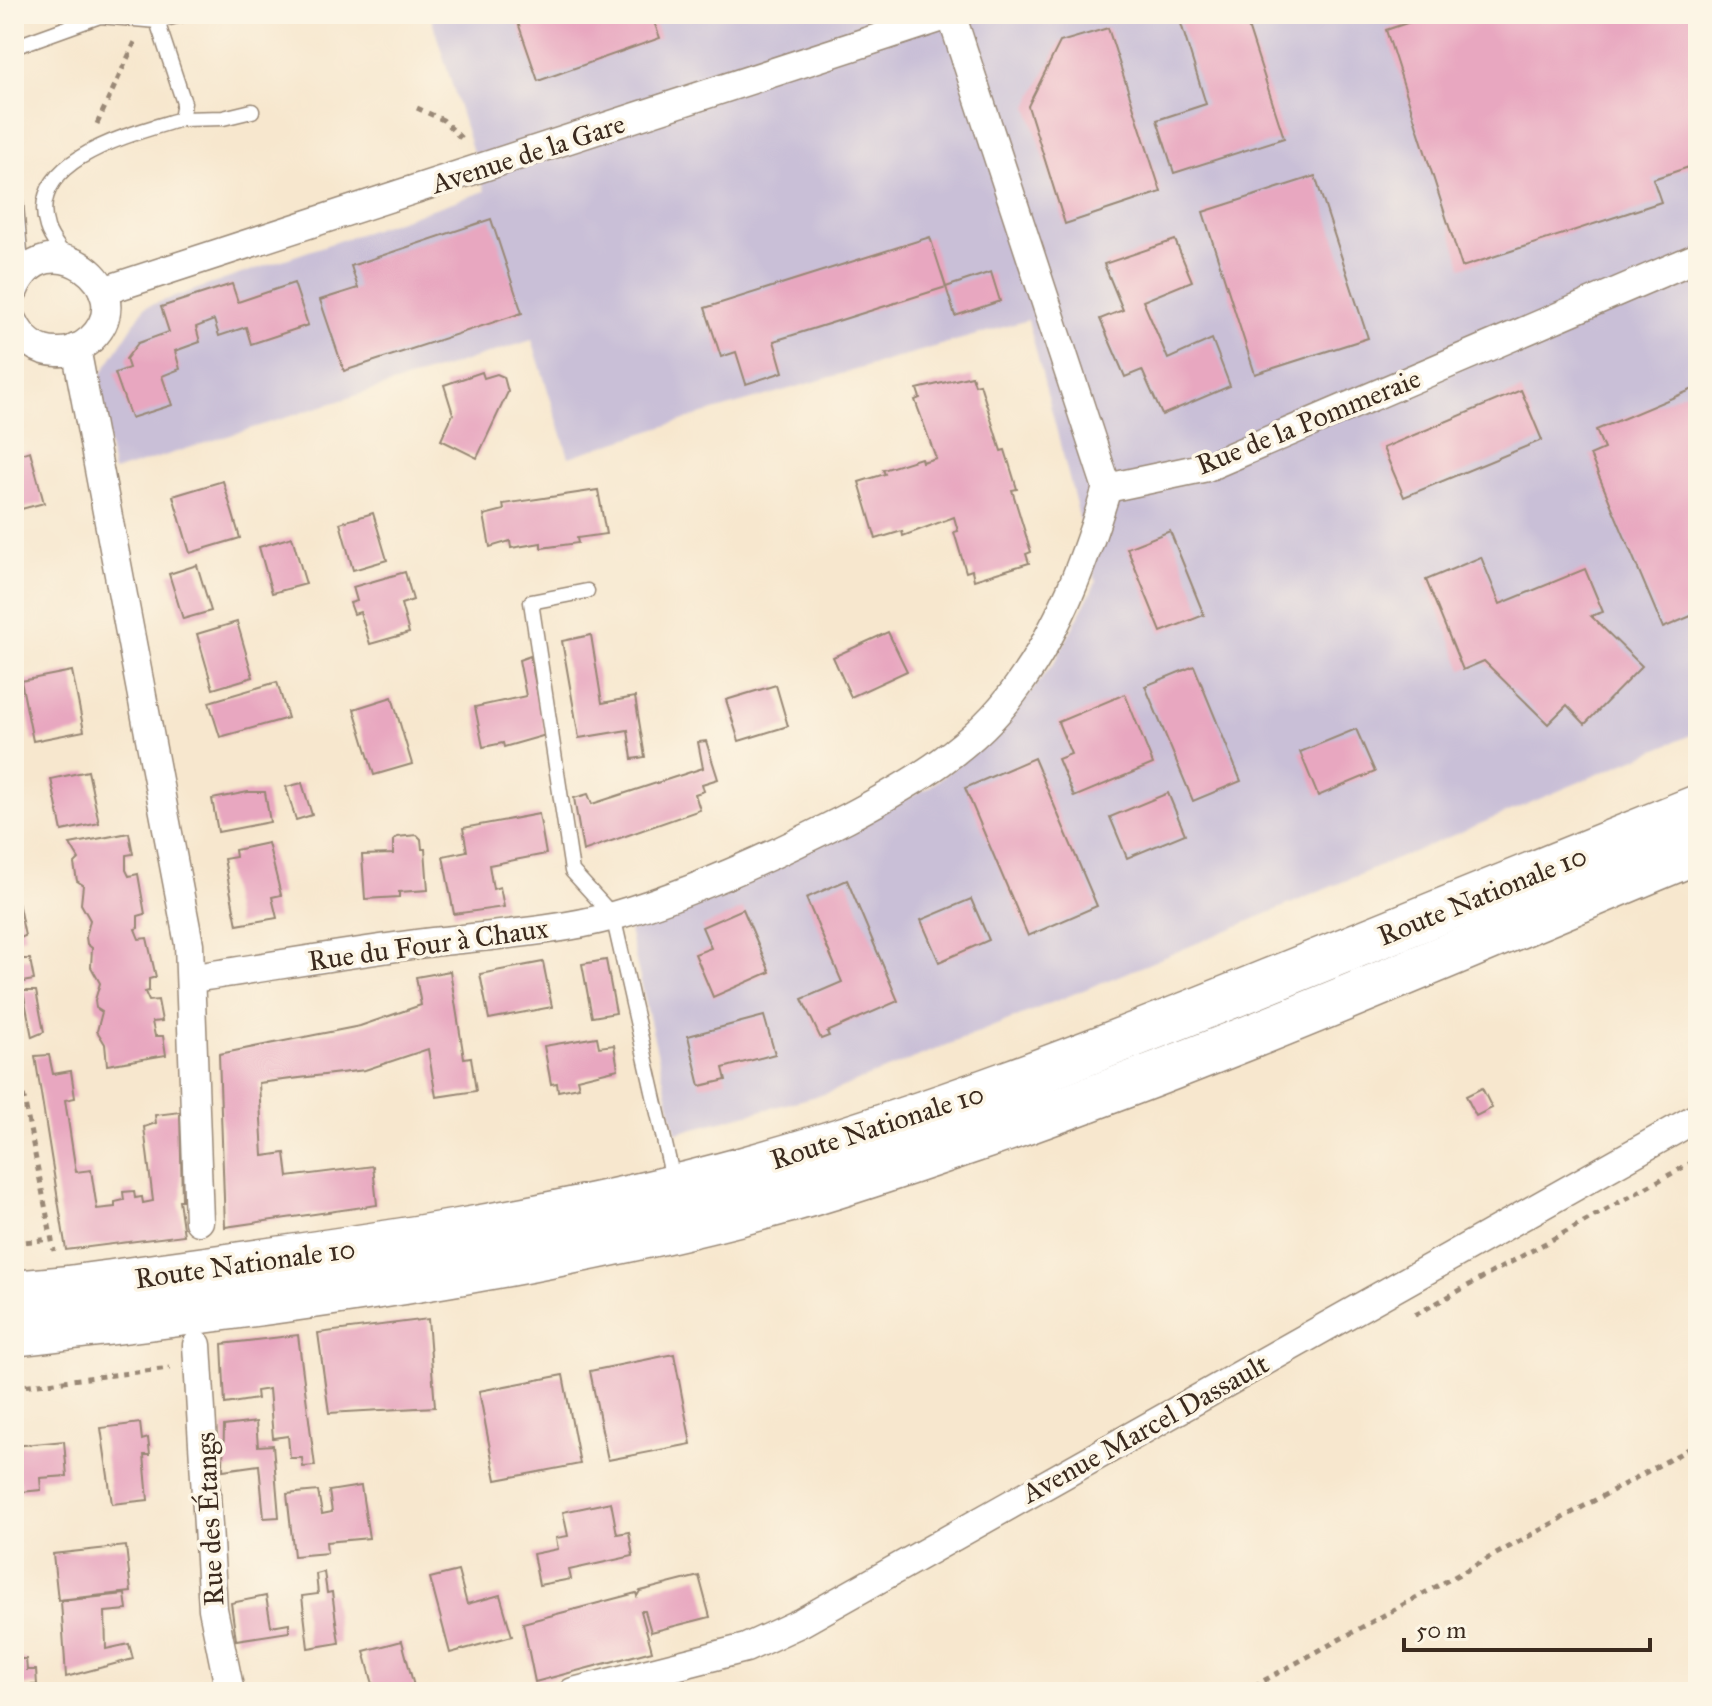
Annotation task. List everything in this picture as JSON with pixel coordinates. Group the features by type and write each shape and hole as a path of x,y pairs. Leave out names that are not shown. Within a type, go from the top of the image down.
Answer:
{"main road":[{"name":"Route Nationale 10","path":"14,1293 69,1288 419,1238 595,1206 744,1169 873,1130 1083,1057 1698,807"},
{"name":"Route Nationale 10","path":"14,1334 189,1314 407,1282 614,1243 792,1200 934,1154 1188,1062 1698,851"}],"street":[{"name":"Avenue de la Gare","path":"103,291 951,14"},
{"path":"951,14 1107,488"},
{"name":"Rue de la Pommeraie","path":"1107,488 1207,467 1698,257"},
{"path":"14,323 21,335 42,350 55,353 76,348 95,334 103,321 103,291 89,270 66,259 41,261 18,283"},
{"path":"76,348 143,692 193,978 199,1221"},
{"name":"Rue du Four à Chaux","path":"193,978 371,950 579,924 684,892 818,832 941,763 982,728 1017,688 1043,646 1084,564 1107,488"},
{"name":"Avenue Marcel Dassault","path":"573,1692 746,1648 802,1622 1698,1117"},
{"name":"Rue des Étangs","path":"197,1345 213,1609 230,1692"}],"lane":[{"path":"14,47 100,16 150,19 185,14"},
{"path":"150,19 184,103 181,119"},
{"path":"66,259 47,229 44,208 54,181 70,164 102,144 181,119 223,118 252,111"},
{"path":"14,181 18,283"},
{"path":"587,591 531,602 572,871 613,916 670,1166"}],"path":[{"path":"102,144 97,123 150,19"},
{"path":"417,108 443,120 458,133 475,170"},
{"path":"14,1048 52,1239 14,1243"},
{"path":"14,1387 141,1373"},
{"path":"1243,1692 1698,1444"}],"shaded area":[{"path":"430,14 1698,14 1698,732 1143,966 828,1093 676,1133 629,931 927,789 1002,729 1056,660 1096,582 1028,320 703,414 569,457 532,340 113,472 98,379 145,307 485,191"}],"building":[{"path":"515,14 651,14 660,38 538,81"},
{"path":"1178,14 1244,14 1284,138 1174,173 1157,120 1206,104"},
{"path":"1434,14 1698,14 1698,164 1653,179 1661,202 1462,267 1386,30"},
{"path":"1108,28 1161,192 1065,224 1028,106 1060,42"},
{"path":"1315,176 1368,338 1255,374 1203,212"},
{"path":"491,219 522,313 344,371 320,300 358,288 351,266"},
{"path":"930,237 946,287 774,341 783,372 746,384 736,352 721,357 705,308"},
{"path":"1175,240 1192,281 1143,301 1168,359 1212,339 1230,386 1162,415 1142,370 1125,377 1100,319 1123,310 1104,264"},
{"path":"991,272 1000,301 955,316 946,287"},
{"path":"294,283 308,325 251,344 246,327 219,336 214,320 196,327 200,342 175,351 180,369 162,376 172,405 131,418 115,373 129,368 126,359 138,343 169,332 161,307 232,284 238,302"},
{"path":"482,372 484,378 497,374 504,377 508,392 477,458 441,440 453,414 444,385"},
{"path":"972,376 975,385 980,384 1001,451 1005,450 1017,489 1012,490 1031,552 1026,554 1029,563 974,580 972,570 966,572 954,532 958,531 954,517 903,536 902,531 876,539 859,482 885,474 883,470 921,458 922,462 936,458 915,400 920,398 917,389"},
{"path":"1698,387 1698,613 1663,628 1590,455 1604,449 1596,430"},
{"path":"1521,390 1542,440 1404,497 1383,448"},
{"path":"30,451 44,503 14,511 14,456"},
{"path":"223,481 240,538 190,553 173,496"},
{"path":"598,490 606,534 577,538 578,543 541,548 541,543 511,548 510,541 490,547 484,515 504,510 503,504"},
{"path":"373,513 387,560 353,570 340,523"},
{"path":"1170,531 1204,615 1161,632 1127,548"},
{"path":"292,537 306,584 272,593 259,547"},
{"path":"1481,557 1500,604 1585,569 1603,612 1591,616 1642,666 1585,724 1567,705 1548,724 1484,661 1463,670 1426,580"},
{"path":"197,565 211,611 183,619 169,574"},
{"path":"405,572 413,600 401,604 409,633 370,644 360,612 354,614 350,603 357,601 353,587"},
{"path":"237,622 253,677 213,689 197,634"},
{"path":"888,632 907,671 851,697 833,657"},
{"path":"591,635 602,703 635,697 645,757 632,759 628,730 579,738 562,641"},
{"path":"530,656 546,735 504,747 503,743 483,747 475,707 526,696 519,660"},
{"path":"1194,666 1241,781 1193,801 1145,686"},
{"path":"72,671 84,731 33,741 21,681"},
{"path":"277,682 288,718 220,737 209,702"},
{"path":"776,685 788,726 739,741 726,700"},
{"path":"1125,694 1153,764 1074,797 1058,759 1071,754 1058,722"},
{"path":"392,697 412,764 374,775 354,709"},
{"path":"1356,729 1375,772 1318,796 1300,752"},
{"path":"706,741 718,779 702,784 704,791 695,794 700,810 583,851 574,798 588,794 592,804 703,768 698,742"},
{"path":"1034,758 1097,906 1028,936 965,788"},
{"path":"88,771 99,823 62,831 51,779"},
{"path":"302,783 312,815 296,820 286,787"},
{"path":"265,792 270,822 218,832 212,799"},
{"path":"1168,793 1185,834 1127,858 1110,817"},
{"path":"539,814 546,854 489,865 493,889 500,887 504,907 454,914 443,856 467,851 463,828"},
{"path":"129,833 133,854 126,855 126,870 129,876 138,874 145,914 138,916 138,928 135,929 139,939 147,938 156,977 149,979 149,991 145,992 149,1001 158,1000 162,1021 152,1022 155,1036 163,1036 166,1055 107,1065 105,1044 97,1031 102,1012 96,1008 100,983 91,967 92,948 87,944 86,937 90,920 81,904 83,885 77,881 74,864 79,859 70,844"},
{"path":"417,835 421,839 422,849 425,849 428,890 399,892 399,897 365,899 362,855 393,854 393,841 397,837"},
{"path":"268,843 281,895 272,897 277,918 237,925 224,859 236,857 235,850"},
{"path":"847,880 898,1001 827,1032 829,1036 821,1039 802,999 842,982 806,898"},
{"path":"14,897 17,897 25,936 14,941"},
{"path":"971,899 989,940 939,962 921,920"},
{"path":"743,909 770,972 713,997 695,954 711,948 702,927"},
{"path":"18,959 30,959 34,980 22,982"},
{"path":"606,960 616,1013 592,1017 582,964"},
{"path":"543,962 552,1007 489,1019 480,974"},
{"path":"450,971 464,1058 471,1057 476,1091 436,1097 428,1049 365,1070 259,1083 263,1156 285,1153 288,1177 373,1166 377,1205 225,1227 219,1054 360,1026 421,1005 416,977"},
{"path":"23,991 36,991 44,1032 32,1037"},
{"path":"764,1016 775,1054 723,1068 726,1080 700,1086 688,1036"},
{"path":"597,1037 599,1047 614,1045 618,1069 577,1079 579,1087 558,1091 557,1083 551,1084 544,1046"},
{"path":"49,1055 53,1074 71,1071 75,1098 65,1100 76,1172 91,1170 97,1209 115,1207 115,1202 124,1200 123,1192 134,1191 135,1198 142,1197 143,1203 153,1201 144,1127 156,1123 155,1115 180,1112 182,1200 179,1200 184,1235 66,1250 35,1056"},
{"path":"1482,1088 1492,1108 1476,1116 1466,1096"},
{"path":"428,1319 435,1407 329,1413 318,1333"},
{"path":"298,1335 315,1466 303,1467 302,1458 290,1458 288,1436 273,1438 269,1389 256,1391 257,1399 225,1404 222,1344"},
{"path":"674,1354 691,1444 608,1460 590,1371"},
{"path":"563,1375 580,1464 496,1480 479,1391"},
{"path":"256,1422 258,1446 273,1445 279,1517 264,1518 259,1465 223,1470 224,1426"},
{"path":"140,1423 142,1440 148,1438 150,1455 144,1455 148,1500 112,1504 101,1428"},
{"path":"64,1441 67,1476 40,1478 41,1490 21,1492 20,1480 14,1480 14,1446"},
{"path":"361,1486 369,1538 326,1542 327,1553 294,1556 287,1494 318,1491 322,1514 332,1512 329,1491"},
{"path":"611,1502 617,1534 629,1532 633,1556 569,1570 571,1579 539,1585 533,1554 558,1549 556,1538 568,1536 563,1512"},
{"path":"126,1546 131,1592 58,1600 53,1554"},
{"path":"458,1571 467,1604 500,1595 512,1636 450,1653 430,1578"},
{"path":"324,1572 327,1593 332,1592 339,1643 308,1648 302,1596 318,1594 316,1574"},
{"path":"699,1576 710,1617 651,1632 645,1611 641,1611 652,1651 535,1682 523,1623 636,1593 637,1596 640,1591"},
{"path":"125,1594 127,1610 105,1612 106,1649 129,1644 133,1659 66,1677 61,1601"},
{"path":"266,1596 271,1626 289,1623 289,1632 236,1640 231,1603"},
{"path":"402,1641 415,1690 375,1692 364,1651"},
{"path":"14,1659 26,1659 27,1670 36,1670 37,1685 14,1685"}]}
